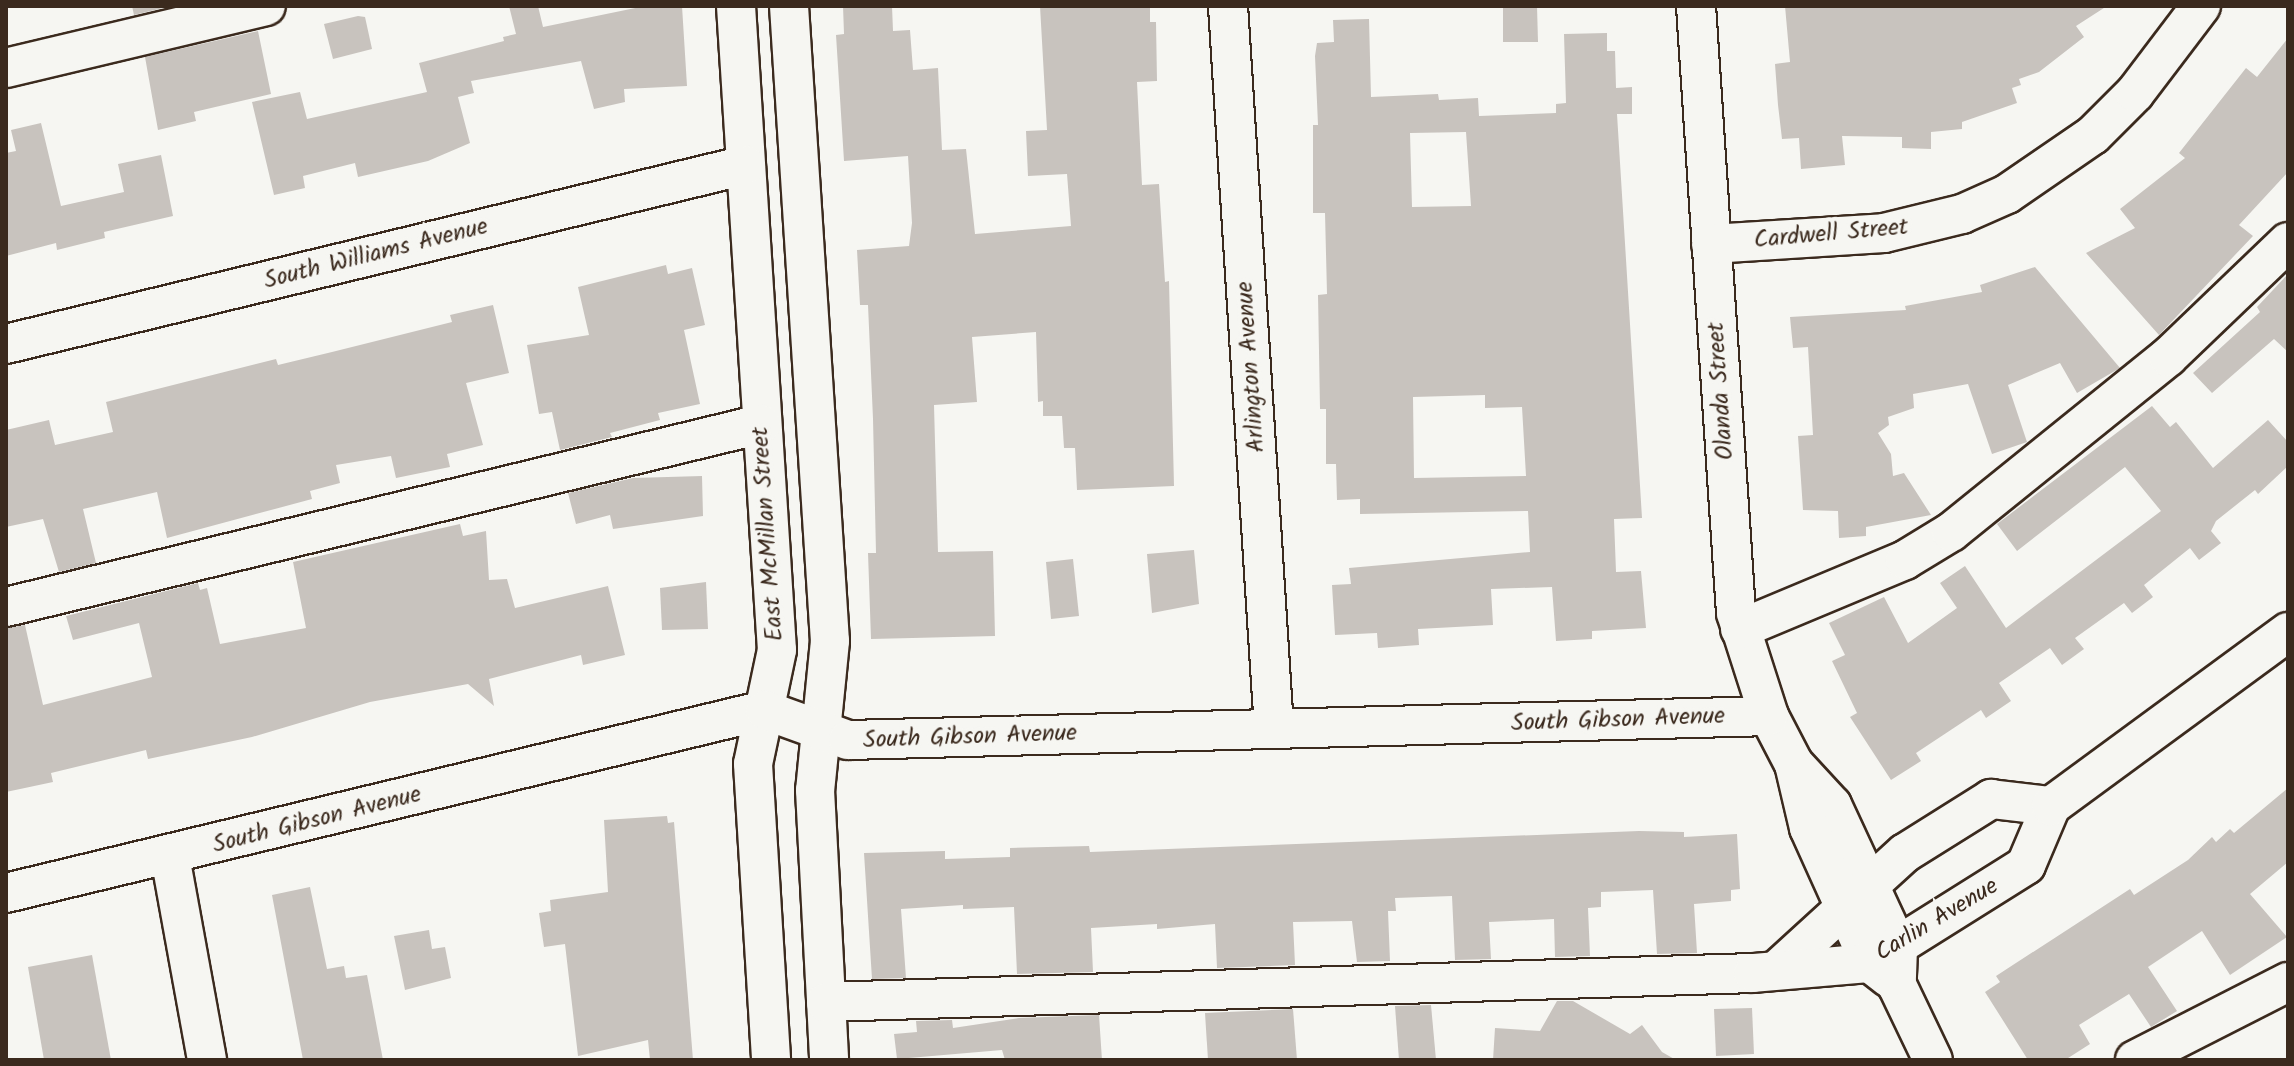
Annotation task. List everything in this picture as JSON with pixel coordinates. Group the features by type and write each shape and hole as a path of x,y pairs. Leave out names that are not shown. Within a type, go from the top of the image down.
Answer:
{"street":[{"path":"6,68 266,6"},
{"name":"East McMillan Street","path":"736,6 777,650 753,764 771,1060"},
{"path":"789,6 830,641 815,790 829,1060"},
{"name":"Arlington Avenue","path":"1228,6 1274,729"},
{"name":"Olanda Street","path":"1696,6 1740,629 1769,716 1794,764 1832,805 1856,896 1933,1060"},
{"name":"Cardwell Street","path":"1711,244 1884,233 1950,218 1996,200 2051,169 2093,135 2135,93 2201,6"},
{"name":"South Williams Avenue","path":"6,344 746,165"},
{"path":"1740,629 1905,560 1941,538 2053,454 2168,357 2288,242"},
{"path":"6,607 761,424"},
{"path":"1766,970 1905,853 1991,799 2051,806 2288,632"},
{"name":"South Gibson Avenue","path":"6,893 170,856 765,710 848,740 1769,716"},
{"name":"Carlin Avenue","path":"826,1002 1888,965 2026,865 2051,806"},
{"path":"170,856 207,1060"},
{"path":"2135,1060 2288,982"}],"building":[{"path":"132,6 171,6 134,15"},
{"path":"509,6 538,6 543,27 645,6 682,6 687,86 624,89 625,102 594,109 581,61 471,81 474,93 458,97 470,143 428,161 358,177 355,163 303,176 305,188 274,195 252,102 300,92 307,119 427,92 419,63 504,41 503,37 516,34"},
{"path":"843,6 892,6 893,31 910,30 913,70 938,68 942,150 966,149 975,234 1071,226 1067,174 1028,176 1026,131 1047,130 1040,6 1150,6 1150,22 1156,22 1157,81 1137,82 1142,185 1159,184 1165,282 1169,281 1174,486 1077,490 1075,448 1064,448 1062,416 1043,416 1043,401 1038,402 1036,332 972,337 977,402 934,405 938,552 993,551 995,636 871,639 868,553 876,553 873,419 868,305 860,305 857,250 909,246 912,223 908,156 844,161 836,35 844,34"},
{"path":"1503,6 1537,6 1538,42 1503,42"},
{"path":"1785,6 2107,6 2076,26 2084,37 2039,72 2019,79 2021,85 2012,88 2017,103 1962,122 1962,129 1931,132 1931,149 1902,148 1902,137 1842,136 1845,165 1801,169 1799,138 1782,139 1778,105 1775,64 1790,62"},
{"path":"365,17 372,49 333,59 324,24"},
{"path":"1369,19 1371,97 1438,94 1439,100 1478,98 1479,116 1556,113 1556,104 1566,103 1564,34 1607,33 1607,51 1615,51 1616,88 1632,87 1632,114 1617,114 1642,518 1614,519 1616,572 1641,571 1646,628 1592,631 1592,639 1556,641 1552,587 1491,589 1493,625 1418,629 1419,645 1378,648 1377,633 1335,635 1332,585 1351,584 1349,568 1530,552 1528,511 1360,514 1360,499 1337,500 1336,464 1326,464 1326,409 1320,409 1318,295 1327,294 1325,213 1313,213 1313,125 1318,125 1315,56 1317,43 1334,42 1333,20","holes":["1466,132 1471,206 1412,207 1410,133","1485,395 1485,408 1522,407 1526,476 1414,478 1413,397"]},
{"path":"258,31 271,94 194,112 196,121 158,130 145,57"},
{"path":"2288,38 2288,172 2239,225 2253,236 2159,335 2086,253 2135,228 2120,209 2185,158 2179,153 2246,68 2257,77"},
{"path":"41,123 61,206 124,192 118,164 161,155 173,216 104,232 105,238 57,250 56,243 6,256 6,153 16,151 11,130"},
{"path":"666,265 668,274 692,268 705,325 684,330 700,404 658,413 660,420 610,433 612,437 560,450 552,412 539,414 527,345 589,335 578,287"},
{"path":"2035,267 2120,368 2077,393 2060,363 2008,385 2027,442 1992,454 1968,384 1913,394 1914,408 1888,417 1889,425 1878,433 1891,454 1893,476 1904,473 1931,515 1866,527 1866,536 1839,538 1838,511 1803,510 1798,436 1813,435 1808,347 1793,348 1790,317 1906,310 1905,306 1982,292 1980,285"},
{"path":"2288,274 2288,352 2274,339 2212,393 2193,373 2260,312 2257,307"},
{"path":"493,305 509,373 466,383 483,445 447,454 450,467 396,478 391,456 336,465 340,483 310,491 312,499 167,538 157,492 83,509 96,563 59,572 43,519 6,527 6,430 49,420 55,445 113,432 106,402 276,359 278,365 452,322 450,315"},
{"path":"2152,406 2170,427 2176,422 2213,468 2268,420 2288,442 2288,466 2258,494 2255,490 2216,521 2211,531 2221,543 2199,560 2190,548 2144,585 2153,597 2132,613 2124,603 2075,638 2084,649 2062,665 2050,648 1999,683 2011,701 1986,718 1981,710 1916,753 1921,761 1891,780 1850,717 1857,713 1832,661 1845,655 1829,623 1884,597 1908,643 1957,608 1940,583 1965,566 2006,628 2161,511 2125,467 2017,551 1997,524"},
{"path":"702,476 703,516 613,529 610,515 576,524 568,493 633,478"},
{"path":"460,524 463,536 486,531 489,580 507,579 515,608 608,586 625,655 583,665 581,655 489,679 494,706 468,684 370,702 252,737 148,759 146,750 51,773 53,782 6,792 6,628 25,625 43,705 152,677 139,623 73,640 66,616 198,583 200,590 207,588 220,644 306,628 293,562"},
{"path":"1194,550 1199,604 1152,613 1147,554"},
{"path":"1073,559 1079,616 1051,619 1046,562"},
{"path":"706,582 708,629 662,630 660,588"},
{"path":"2288,788 2288,862 2250,894 2287,937 2230,975 2202,931 2148,967 2177,1011 2151,1027 2129,994 2079,1025 2090,1044 2065,1060 2028,1060 1985,992 2000,982 1996,976 2130,889 2134,895 2188,860 2212,837 2216,842 2230,829 2234,833"},
{"path":"667,816 668,823 674,822 693,1060 650,1060 648,1040 578,1056 565,944 544,947 539,913 551,911 550,900 608,892 604,820"},
{"path":"1639,831 1684,832 1684,837 1737,834 1740,889 1731,890 1731,901 1694,904 1697,953 1657,954 1653,890 1601,892 1601,907 1588,908 1590,956 1555,957 1554,919 1489,922 1491,959 1455,960 1452,896 1395,898 1396,911 1388,911 1390,961 1357,962 1352,921 1293,922 1295,965 1217,968 1215,924 1157,929 1157,924 1091,928 1093,972 1017,974 1014,907 963,909 963,905 901,909 906,978 872,979 864,853 945,851 945,859 1010,857 1010,848 1089,846 1090,852"},
{"path":"310,887 327,969 344,966 346,978 367,975 383,1060 303,1060 272,895"},
{"path":"429,930 432,949 445,947 451,978 405,990 394,936"},
{"path":"92,955 111,1060 44,1060 28,967"},
{"path":"1557,1001 1573,1001 1630,1034 1642,1025 1662,1052 1676,1060 1493,1060 1495,1028 1540,1031"},
{"path":"1431,1005 1436,1060 1399,1060 1395,1006"},
{"path":"1752,1008 1754,1054 1716,1056 1714,1009"},
{"path":"1293,1009 1297,1060 1208,1060 1205,1013"},
{"path":"1099,1015 1102,1060 1005,1060 1002,1050 897,1059 894,1034 917,1032 916,1021 952,1020 953,1028 1019,1018"}]}
